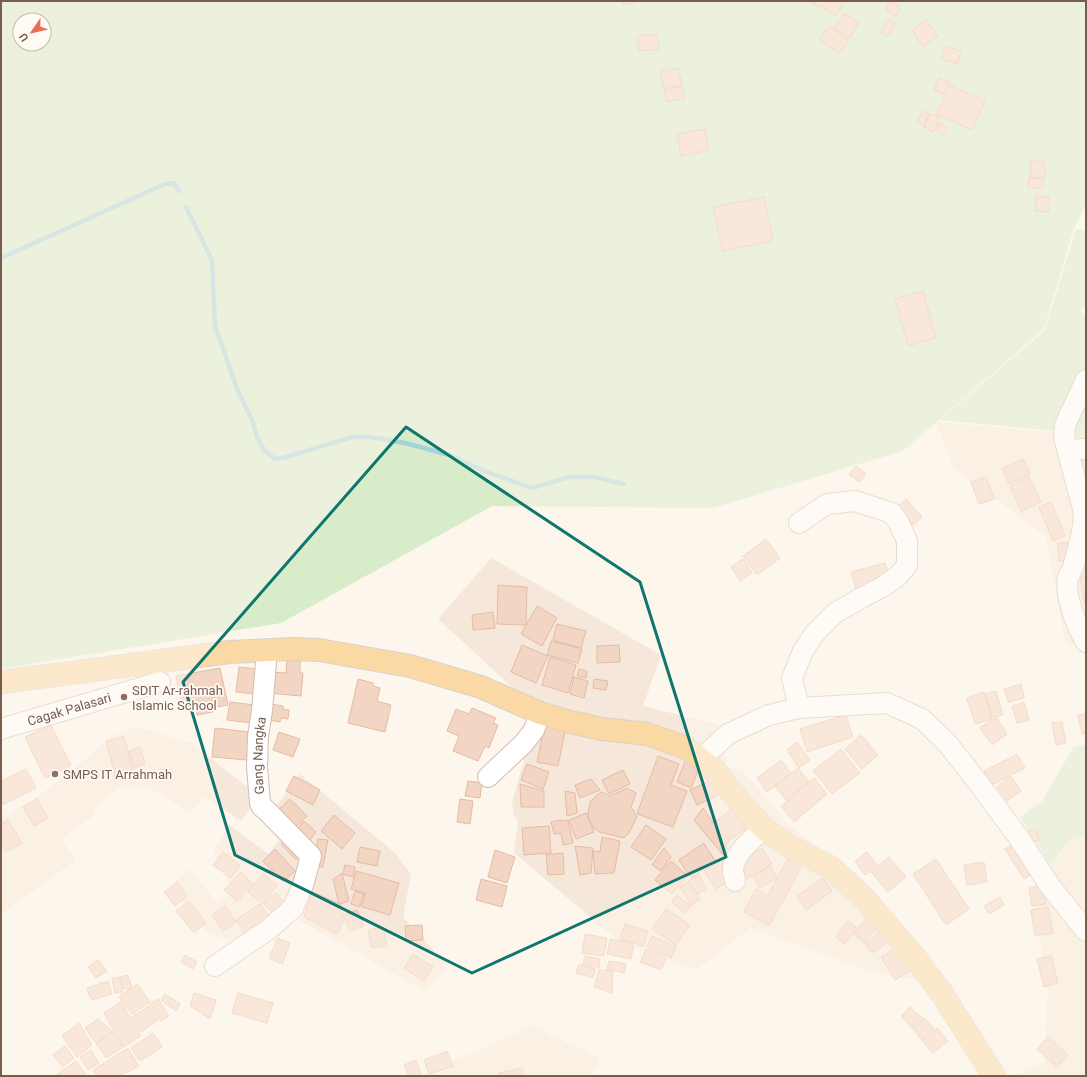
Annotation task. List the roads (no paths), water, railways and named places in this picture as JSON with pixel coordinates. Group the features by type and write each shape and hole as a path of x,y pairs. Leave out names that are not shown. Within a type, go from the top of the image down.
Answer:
{"main road":[{"path":"1,682 230,652 293,649 319,650 410,666 481,687 540,712 570,722 602,729 647,734 687,748 713,769 764,829 792,848 830,867 863,897 912,954 941,992 994,1076"}],"street":[{"path":"1086,380 1065,425 1064,437 1077,450 1084,513 1084,522 1078,549 1068,579 1067,592 1076,622 1086,642"},
{"path":"799,523 827,504 855,501 892,513 908,541 907,565 898,576 884,586 835,613 815,633 802,651 792,678 799,708"},
{"name":"Gang Nangka","path":"215,966 269,929 293,908 303,885 311,856 292,835 262,807 260,803 256,767 267,650"},
{"name":"Cagak Palasari","path":"1,729 160,682"},
{"path":"700,759 728,734 769,715 799,708 887,703 922,719 946,743 973,776 1019,838 1050,886 1086,931"},
{"path":"488,778 524,743 534,730 540,712"},
{"path":"735,881 733,870 737,858 753,837 764,829"}],"waterway":[{"path":"1,258 165,184 174,183 179,191"},
{"path":"186,207 212,260 215,326 237,389 253,422 257,438 265,451 275,459 352,437 370,437 405,443 450,455 484,471 532,488 570,477 593,477 624,484"}],"place":[{"name":"SDIT Ar-rahmah Islamic School","path":"124,697"},
{"name":"SMPS IT Arrahmah","path":"55,774"}]}
